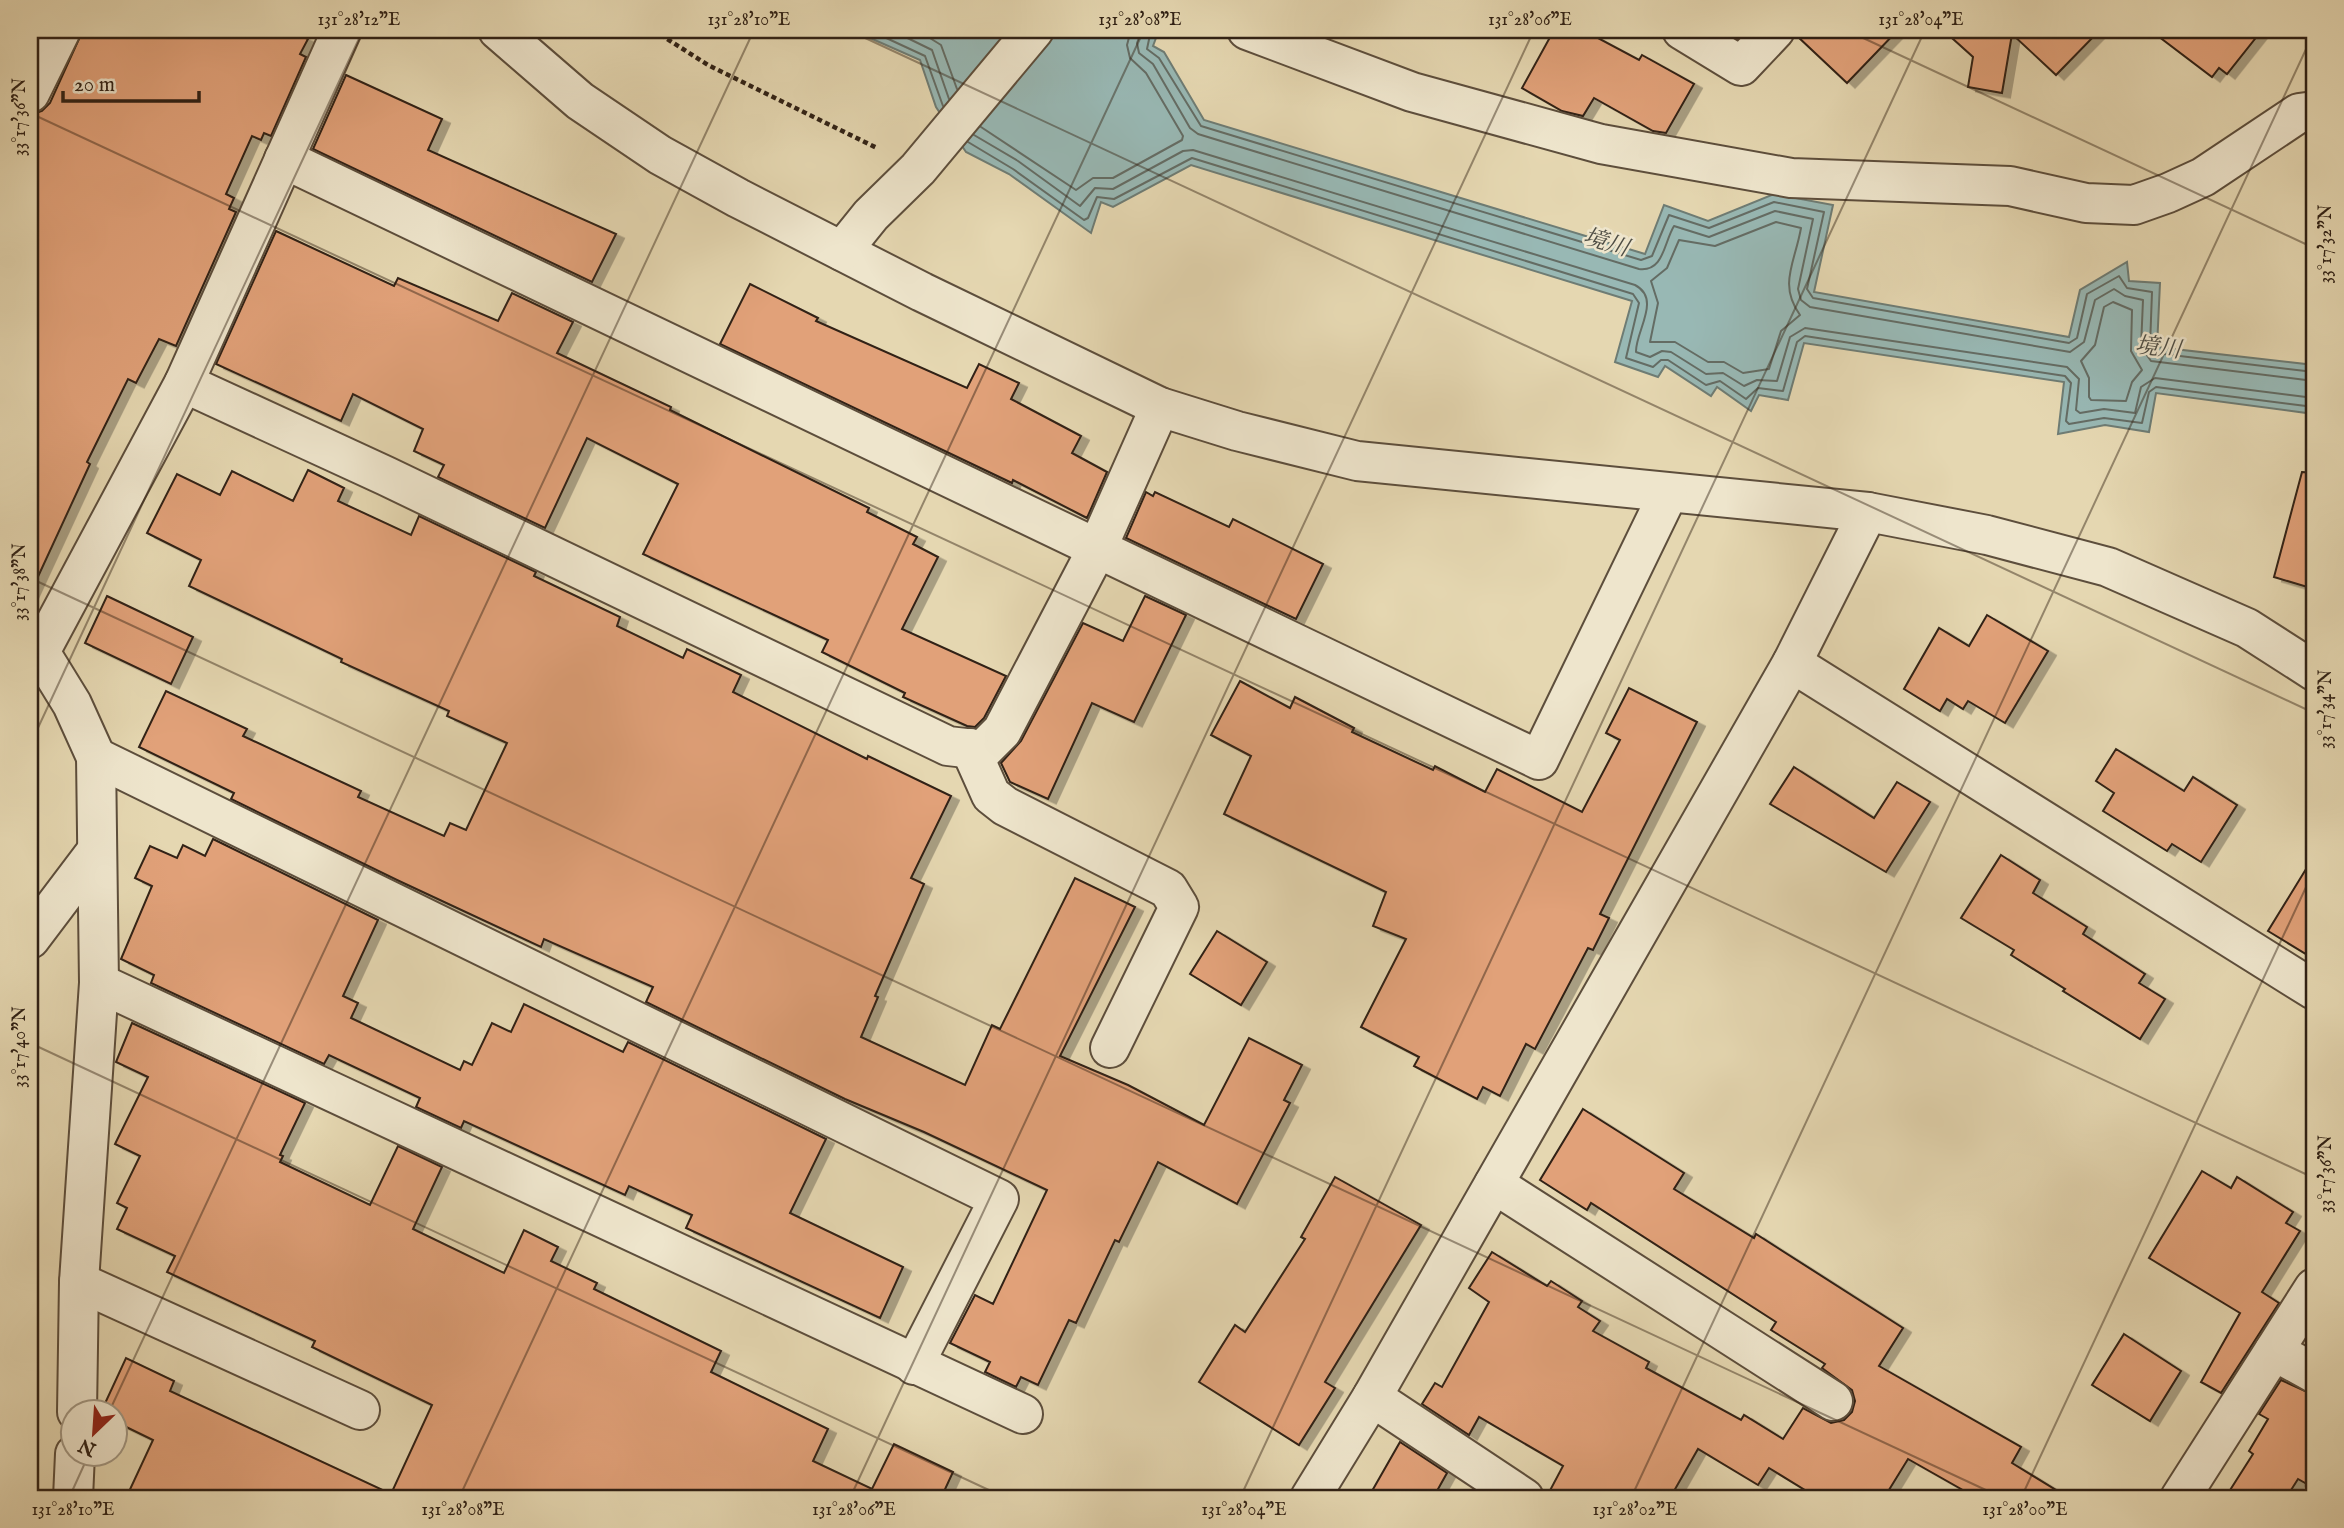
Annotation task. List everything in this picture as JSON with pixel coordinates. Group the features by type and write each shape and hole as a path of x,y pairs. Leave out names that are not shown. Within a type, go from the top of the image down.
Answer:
{"street":[{"path":"30,93 61,30"},
{"path":"77,1398 79,1282 99,983 95,853 96,757 72,704 35,650 184,383 342,30"},
{"path":"498,30 580,101 660,155 842,251 1160,407 1237,431 1357,461 1868,512 1987,535 2109,567 2247,628 2314,671"},
{"path":"842,251 871,215 918,169 1034,30"},
{"path":"1247,30 1412,92 1601,144 1791,178 2010,186 2086,203 2134,205 2168,193 2203,177 2299,113 2314,111"},
{"path":"1682,30 1741,66 1775,30"},
{"path":"284,159 1096,551 1539,760 1668,494"},
{"path":"184,383 386,476 948,746 983,750 1002,731 1096,551 1160,407"},
{"path":"1310,1498 1372,1397 1792,663 1868,512"},
{"path":"1792,663 2314,990"},
{"path":"970,748 991,795 1005,806 1168,889 1179,907 1110,1048"},
{"path":"96,757 999,1199 914,1365"},
{"path":"30,939 95,853"},
{"path":"99,983 1023,1414"},
{"path":"1494,1184 1833,1401"},
{"path":"79,1282 360,1410"},
{"path":"2180,1498 2314,1287"},
{"path":"2274,1351 2314,1373"},
{"path":"1372,1397 1524,1498"},
{"path":"73,1498 74,1468"}],"path":[{"path":"653,30 708,65 918,169"}],"water":[{"name":"境川","path":"852,30 1159,30 1153,46 1164,52 1204,120 1645,254 1664,205 1708,221 1774,194 1833,205 1814,292 2069,337 2080,290 2127,262 2129,281 2160,283 2157,347 2314,365 2314,414 2156,393 2149,432 2105,425 2058,434 2064,382 1804,343 1788,400 1759,395 1751,411 1717,387 1711,396 1665,366 1658,377 1615,362 1632,301 1191,165 1113,207 1101,202 1091,233 1009,174 966,152 936,107 920,60"}],"building":[{"path":"83,30 288,30 308,39 300,54 306,57 271,136 264,133 261,140 252,136 226,194 234,198 229,209 236,212 176,346 159,339 136,383 128,379 87,462 90,464 30,594 30,115 42,111 50,103"},
{"path":"1554,30 1583,30 1639,60 1642,55 1694,84 1666,133 1653,131 1594,98 1583,116 1562,111 1522,88"},
{"path":"1796,30 1898,30 1847,83 1796,35"},
{"path":"1943,30 2100,30 2056,75 2012,34 2002,93 1968,87 1973,57"},
{"path":"2150,30 2262,30 2227,74 2219,68 2212,77"},
{"path":"346,75 442,119 428,150 616,234 592,282 313,149"},
{"path":"276,231 394,286 398,278 498,321 512,293 573,322 557,353 671,407 670,410 869,508 867,512 917,537 913,544 938,557 902,629 1006,676 984,718 975,727 967,726 903,697 905,693 822,652 828,640 643,554 678,484 587,438 545,528 438,477 444,465 414,451 423,429 353,394 341,421 216,364"},
{"path":"750,284 818,318 816,321 967,388 979,364 1019,383 1011,399 1081,436 1072,453 1107,472 1087,518 1013,480 1012,483 720,344"},
{"path":"308,470 344,488 338,501 411,535 419,516 536,572 534,576 620,617 617,626 683,658 687,649 741,675 733,692 867,759 868,756 951,796 911,878 924,884 875,996 878,997 861,1037 965,1085 992,1025 1000,1029 1075,878 1135,907 1060,1056 1128,1085 1204,1125 1249,1038 1302,1065 1284,1100 1290,1103 1237,1204 1158,1162 1119,1242 1115,1240 1076,1323 1069,1320 1038,1385 1021,1377 1016,1387 985,1372 990,1362 950,1343 975,1295 993,1304 1047,1190 924,1132 845,1099 646,1002 653,987 544,939 541,947 397,880 231,799 234,793 139,747 166,691 247,729 243,736 361,791 358,797 444,836 450,823 466,830 507,743 447,716 449,711 341,662 342,659 189,586 201,560 147,533 177,474 220,495 232,471 293,501"},
{"path":"2302,472 2314,473 2314,589 2274,577"},
{"path":"1146,492 1153,496 1155,492 1229,527 1233,519 1323,564 1296,619 1126,538"},
{"path":"107,596 193,637 171,684 85,643"},
{"path":"1145,596 1186,615 1134,722 1092,703 1048,799 1010,782 1001,763 1021,741 1083,623 1123,641"},
{"path":"1987,615 2048,651 2005,723 1968,701 1963,709 1947,699 1940,711 1904,689 1939,628 1969,646"},
{"path":"1240,681 1290,708 1295,697 1354,728 1352,732 1433,770 1435,766 1485,792 1497,769 1582,812 1620,740 1606,733 1629,688 1697,722 1600,914 1609,918 1593,950 1588,948 1535,1049 1526,1044 1500,1096 1483,1087 1477,1099 1414,1066 1419,1057 1361,1027 1406,939 1373,926 1386,892 1224,814 1251,756 1211,735"},
{"path":"2116,749 2184,791 2193,777 2237,805 2201,862 2172,844 2167,851 2103,811 2114,793 2096,781"},
{"path":"1794,767 1874,818 1897,782 1930,802 1886,872 1770,804"},
{"path":"213,839 378,920 343,996 358,1003 351,1018 460,1070 464,1061 472,1065 492,1023 511,1032 524,1004 623,1052 628,1042 826,1139 790,1213 903,1267 880,1318 686,1228 692,1215 629,1186 625,1195 464,1121 461,1128 416,1107 420,1098 329,1055 324,1064 151,983 154,975 121,959 152,886 135,878 150,846 177,858 183,845 205,856"},
{"path":"2001,855 2040,880 2033,893 2087,927 2083,934 2145,974 2139,983 2165,999 2140,1039 2063,991 2065,989 2011,955 2014,950 1961,918"},
{"path":"2314,856 2314,959 2268,931"},
{"path":"1217,931 1267,962 1241,1005 1190,974"},
{"path":"132,1023 305,1103 280,1155 283,1156 280,1162 370,1205 398,1146 442,1167 413,1229 504,1273 524,1230 558,1247 551,1261 597,1283 594,1289 721,1351 711,1372 828,1429 813,1461 872,1489 894,1444 953,1472 941,1498 126,1498 153,1440 130,1429 130,1398 107,1398 126,1358 174,1381 170,1391 391,1494 432,1405 312,1347 315,1341 167,1272 175,1256 117,1229 127,1208 117,1203 140,1156 115,1144 148,1077 116,1062"},
{"path":"1583,1109 1684,1173 1674,1189 1754,1238 1756,1234 1903,1328 1879,1366 2021,1447 2012,1463 2069,1498 1977,1498 1908,1459 1884,1498 1818,1498 1769,1468 1758,1485 1698,1449 1670,1498 1546,1498 1563,1466 1479,1417 1469,1435 1422,1404 1435,1383 1442,1387 1489,1302 1469,1288 1492,1252 1547,1286 1551,1281 1582,1301 1578,1307 1600,1321 1593,1331 1649,1362 1646,1368 1741,1420 1744,1415 1783,1439 1803,1408 1831,1423 1844,1420 1852,1412 1855,1401 1852,1390 1822,1368 1825,1364 1771,1330 1776,1322 1591,1203 1587,1210 1540,1180"},
{"path":"2202,1171 2231,1188 2237,1177 2293,1212 2286,1223 2300,1231 2262,1292 2279,1303 2221,1393 2201,1382 2240,1313 2149,1258"},
{"path":"1335,1177 1421,1225 1325,1382 1335,1388 1299,1445 1199,1382 1235,1325 1245,1332 1305,1239 1301,1237"},
{"path":"2124,1334 2181,1371 2150,1421 2092,1385"},
{"path":"2281,1380 2314,1395 2314,1488 2298,1479 2286,1498 2225,1498 2253,1454 2249,1451 2268,1419 2259,1414"},
{"path":"1400,1442 1447,1473 1433,1498 1368,1498"}]}
